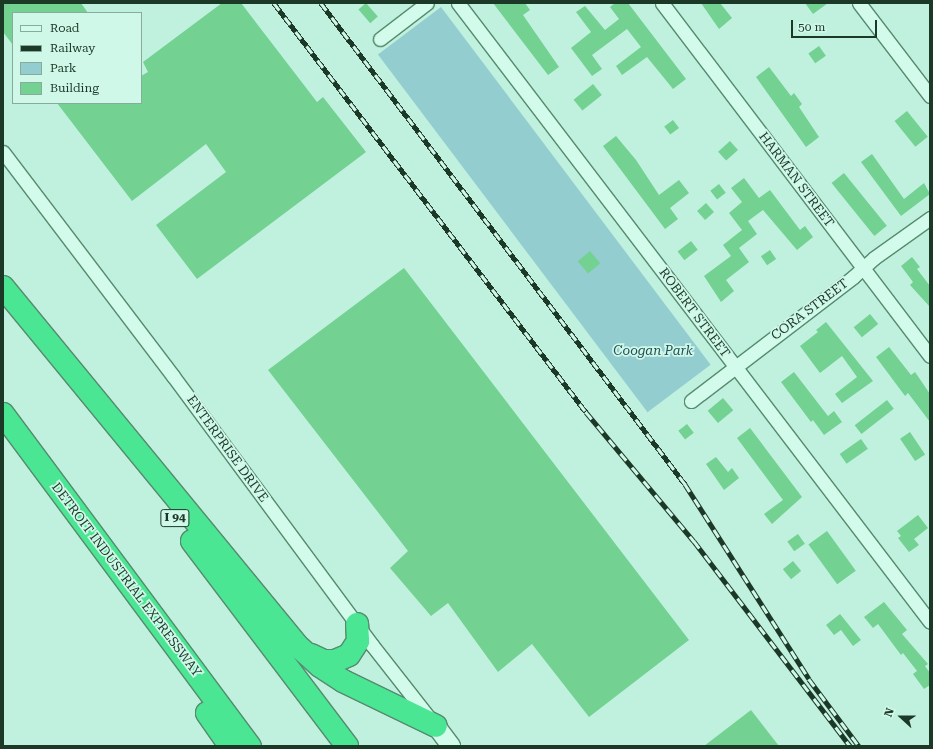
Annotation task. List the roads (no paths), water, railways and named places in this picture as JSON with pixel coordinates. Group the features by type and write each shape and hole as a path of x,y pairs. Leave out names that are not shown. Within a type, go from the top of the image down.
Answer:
{"highway":[{"path":"3,289 300,648 320,666 343,681 436,726"},
{"name":"I 94","path":"3,289 347,746"},
{"name":"DETROIT INDUSTRIAL EXPRESSWAY","path":"3,414 250,746"},
{"path":"138,597 202,705 230,746"},
{"path":"300,648 324,660 344,659 356,646 359,635 357,624"}],"main road":[{"name":"ENTERPRISE DRIVE","path":"436,726 451,746"}],"street":[{"path":"380,39 426,3"},
{"name":"ROBERT STREET","path":"458,3 930,622"},
{"name":"HARMAN STREET","path":"662,3 930,356"},
{"path":"859,3 930,96"},
{"name":"ENTERPRISE DRIVE","path":"3,152 173,376 357,624 436,726"},
{"name":"CORA STREET","path":"690,401 930,218"}],"railway":[{"path":"274,3 586,412 694,541 850,746"},
{"path":"321,3 685,484 809,679 859,746"}],"park label":[{"name":"Coogan Park","path":"653,351"}]}
